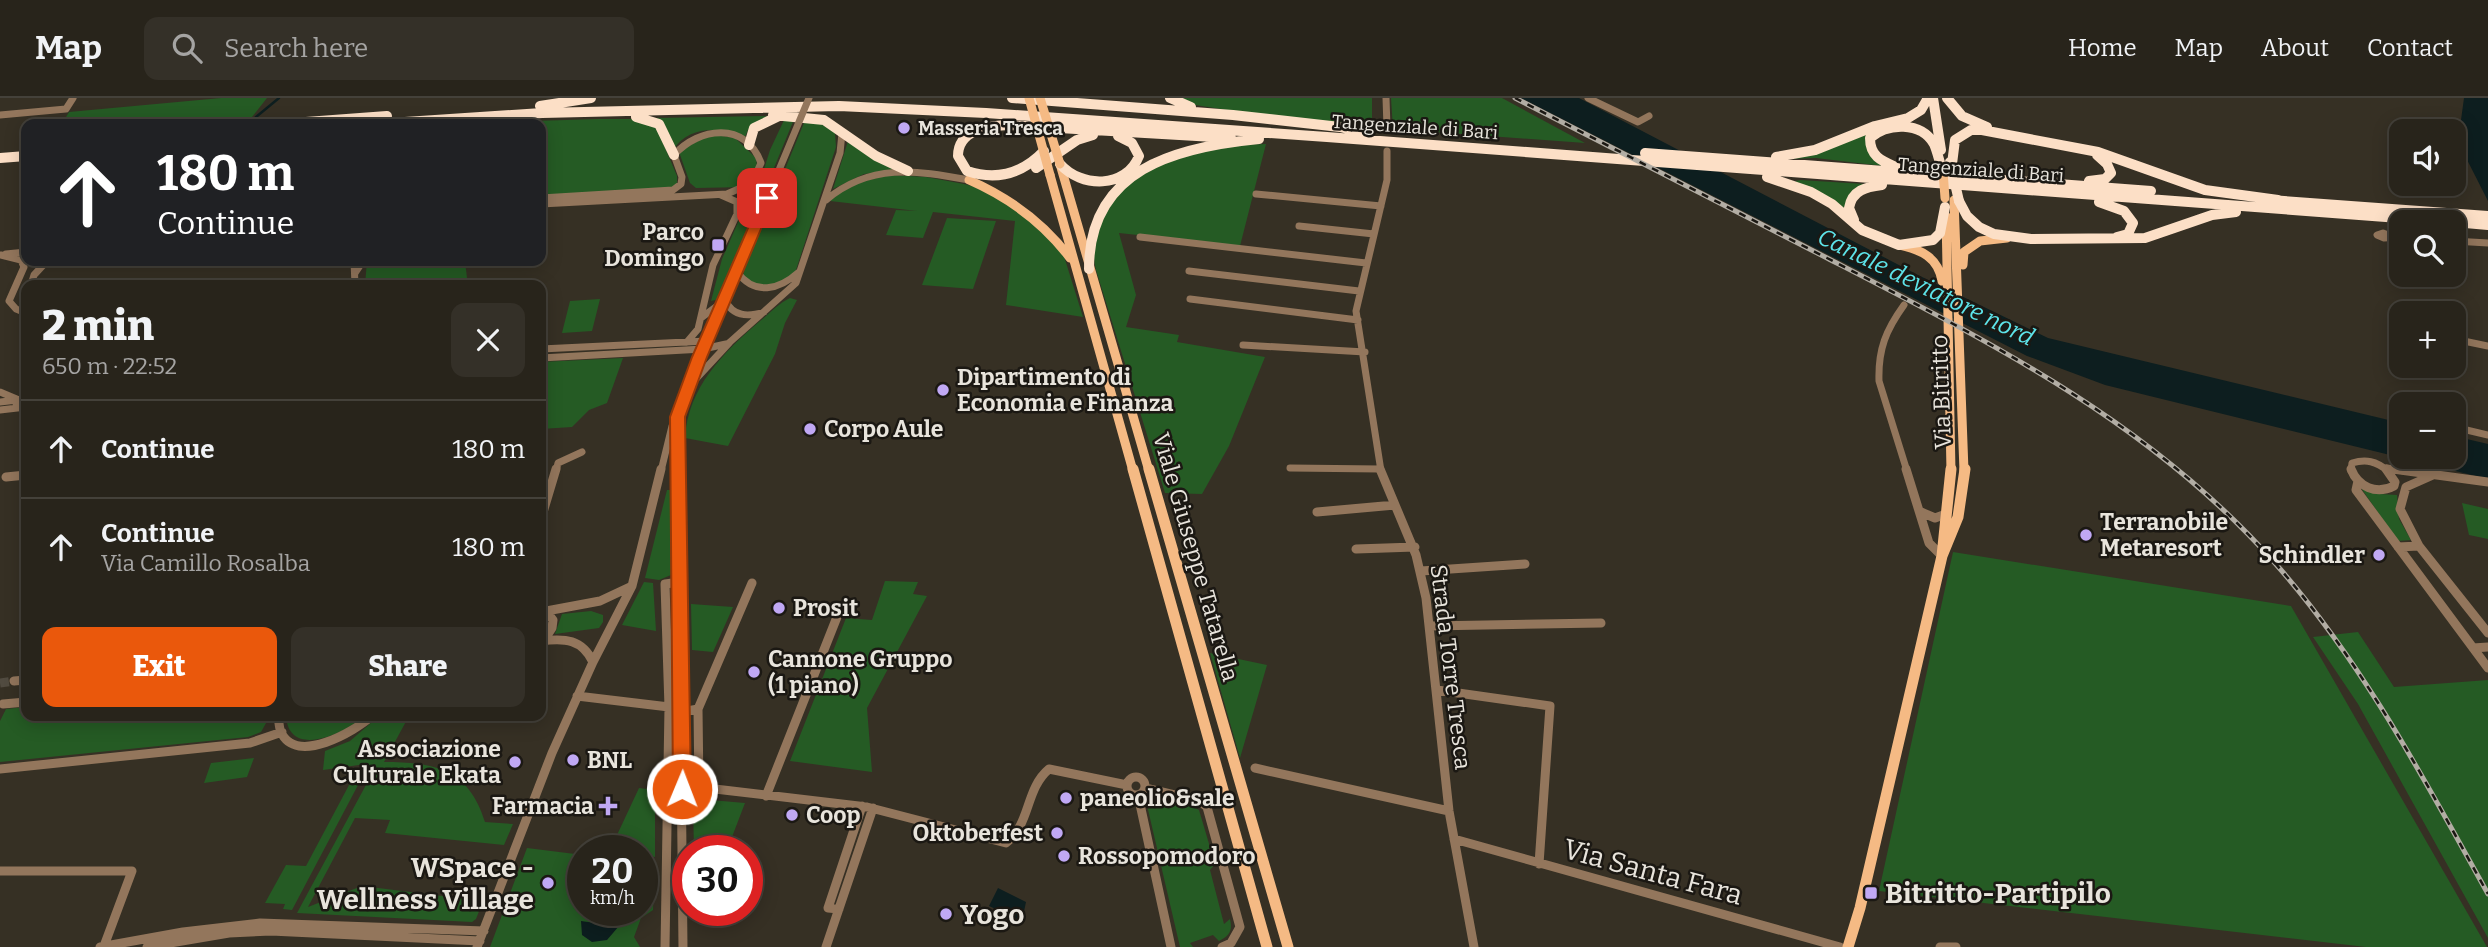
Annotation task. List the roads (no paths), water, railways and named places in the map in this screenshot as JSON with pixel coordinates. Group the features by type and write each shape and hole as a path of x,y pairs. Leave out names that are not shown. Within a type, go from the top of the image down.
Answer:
{"highway":[{"path":"540,106 591,98"},
{"path":"352,119 540,106 783,98"},
{"name":"Tangenziale di Bari","path":"796,98 987,106 1713,158 1946,170 1999,180 2488,216"},
{"path":"1012,98 1208,112 1340,127 1364,133"},
{"path":"1045,99 1092,98"},
{"path":"1170,98 1208,112"},
{"path":"1713,158 1771,158 1815,150 1875,126 1908,118 1921,110 1928,98"},
{"path":"1933,98 1946,170"},
{"path":"1941,98 1946,170"},
{"path":"1947,98 1962,116 1979,125 2080,149 2205,190 2278,201"},
{"name":"Tangenziale di Bari","path":"451,119 692,107 839,106 986,113 1661,163 1689,170 1929,183 2389,217"},
{"path":"749,145 749,135 755,127 783,115"},
{"path":"496,116 783,115 824,120 876,156 908,172"},
{"path":"636,117 659,124 674,155"},
{"path":"1044,151 1014,174 991,177 967,171 957,157 957,148 967,135 989,126 1262,139 1327,137"},
{"path":"1727,170 1799,186 1832,204 1877,237 1899,244 1933,240 1940,233 1956,183 1946,170 1937,161 1933,141 1920,132 1898,126 1879,130 1870,138 1870,149 1879,160 1898,168 1946,170 1956,163 1953,148 1955,140 1963,133 1982,130 2008,133"},
{"path":"969,180 991,182 1018,178 1077,141 1109,133 1121,137 1138,149 1138,163 1132,170 1111,180 1086,181 1069,174 1059,164"},
{"path":"1089,269 1092,230 1099,214 1113,194 1137,174 1171,155 1191,149 1262,139"},
{"path":"0,151 21,149"},
{"path":"1999,180 2021,177 2086,182 2108,177 2110,169 2102,159 2080,149"},
{"path":"0,158 21,156"},
{"path":"1856,224 1849,208 1850,202 1863,188 1883,185 1911,187 1929,183"},
{"path":"1967,186 1988,192 2090,200 2114,205 2130,217 2133,229 2128,234 2107,238"},
{"path":"1951,202 1977,225 2016,238 2124,240 2156,236 2200,217 2234,212 2343,219 2377,216"},
{"name":"Tangenziale di Bari","path":"2466,223 2488,225"}],"main road":[{"name":"Viale Giuseppe Tatarella","path":"1030,98 1267,947"},
{"name":"Viale Giuseppe Tatarella","path":"1045,99 1059,164 1287,947"},
{"path":"969,180 1005,195 1028,211 1058,240 1076,266"},
{"name":"Via Bitritto","path":"1942,556 1958,517 1964,480 1955,354 1951,202"},
{"path":"1899,244 1924,253 1938,264 1941,270 1944,339 1955,354 1966,343 1964,252 1980,241 2016,238"},
{"name":"Via Bitritto","path":"1847,947 1860,908 1942,556 1951,471 1955,354"}],"street":[{"path":"0,115 66,109 73,98"},
{"path":"102,947 195,930 260,922 450,934 480,940 577,696 632,586 672,426 809,98"},
{"path":"1386,98 1387,127"},
{"path":"1588,98 1633,121 1644,121 1649,116"},
{"path":"546,198 673,190 681,184 682,177 674,155 688,139 712,131 729,133 749,145 760,157 761,163 755,182 748,189 719,195 546,204"},
{"path":"689,387 730,342 791,290 824,203 840,153 842,133"},
{"name":"Strada Torre Tresca","path":"1387,151 1387,180 1356,304 1380,470 1415,547 1421,571 1430,626 1449,811 1474,947"},
{"path":"824,203 836,190 862,177 908,172 969,180"},
{"path":"1256,194 1381,206"},
{"path":"682,345 696,333 713,265 738,207 731,198 719,195"},
{"path":"1299,226 1374,234"},
{"path":"1139,237 1366,263"},
{"path":"2466,242 2488,243"},
{"path":"0,253 21,248"},
{"path":"0,253 21,252"},
{"path":"0,253 21,260"},
{"path":"21,311 9,301 24,266"},
{"path":"32,280 42,266"},
{"path":"353,266 356,280"},
{"path":"355,273 359,266"},
{"path":"737,272 742,281 761,289 786,283 801,269"},
{"path":"1189,271 1359,291"},
{"path":"701,319 725,299"},
{"path":"725,299 729,309 736,314 756,315 766,311"},
{"path":"1190,299 1358,320"},
{"path":"1904,305 1882,335 1878,359 1879,381 1929,543 1942,556"},
{"path":"546,358 707,341"},
{"path":"2466,341 2488,346"},
{"path":"546,349 682,345 703,349 730,342"},
{"path":"1243,345 1365,352"},
{"path":"0,392 20,403"},
{"path":"0,402 20,403"},
{"path":"0,410 20,403"},
{"path":"0,415 20,403"},
{"path":"678,417 683,947"},
{"path":"2466,430 2488,435"},
{"path":"546,503 558,463 582,452"},
{"path":"2403,491 2394,486 2379,491 2358,481 2350,472 2352,463 2363,460 2384,467 2432,475 2455,475 2488,482"},
{"path":"2384,467 2394,477 2394,486"},
{"path":"1290,468 1380,470"},
{"path":"2403,491 2432,475"},
{"path":"6,477 21,476"},
{"path":"660,477 678,477"},
{"path":"2358,481 2356,490 2488,668"},
{"path":"2403,491 2400,509 2419,545 2488,633"},
{"path":"1317,512 1395,505"},
{"path":"1919,510 1928,517 1942,518 1946,514"},
{"path":"2398,547 2419,545"},
{"path":"1356,548 1415,547"},
{"path":"1421,571 1525,564"},
{"path":"665,947 669,707 665,584 680,582"},
{"path":"699,789 698,709 752,583"},
{"path":"546,612 600,601 632,586"},
{"path":"546,614 553,620 552,628 546,635"},
{"path":"766,796 837,617"},
{"path":"1430,626 1601,623"},
{"path":"546,640 575,640 583,644 593,662"},
{"path":"2473,648 2488,647"},
{"path":"15,681 21,680"},
{"path":"1437,690 1549,706 1539,864"},
{"path":"577,696 669,707 682,712 698,709"},
{"path":"3,704 21,702"},
{"path":"279,721 282,732 295,744 328,744 349,735 366,721"},
{"path":"0,769 250,743 282,732"},
{"path":"1255,768 1449,811"},
{"path":"668,792 699,789 867,807 1006,843 1017,834 1040,778 1049,769 1127,785"},
{"path":"1127,785 1132,779 1143,780 1141,791 1171,947"},
{"path":"1127,785 1129,793 1141,791 1200,801 1207,807 1240,927 1231,943 1222,947"},
{"path":"826,947 867,807"},
{"name":"Via Santa Fara","path":"1454,839 1840,947"},
{"path":"0,872 132,871 102,947"},
{"path":"147,947 229,933 271,931 450,934"},
{"path":"1940,947 1956,947"}],"water":[{"name":"Canale deviatore nord","path":"1521,98 1579,98 1918,275 2048,338 2389,420 2389,455 2105,385 2027,356"},
{"path":"2464,98 2488,98 2488,201 2466,158 2466,119 2461,119"},
{"path":"2466,439 2488,444 2488,479 2447,469 2466,469"},
{"path":"998,888 1026,902 1022,921 989,906"},
{"path":"581,926 619,926 607,940 592,942 582,935"}],"waterway":[{"path":"254,119 279,98"}],"tunnel":[{"path":"0,683 14,681"}],"railway":[{"path":"1515,98 1948,321 2065,389 2121,426 2175,467 2226,512 2274,562 2336,639 2390,722 2488,894"}],"place":[{"name":"Masseria Tresca","path":"904,128"},
{"name":"Parco Domingo","path":"718,245"},
{"name":"Dipartimento di Economia e Finanza","path":"943,390"},
{"name":"Corpo Aule","path":"810,429"},
{"name":"Terranobile Metaresort","path":"2086,535"},
{"name":"Schindler","path":"2379,555"},
{"name":"Prosit","path":"779,608"},
{"name":"Cannone Gruppo (1 piano)","path":"754,672"},
{"name":"BNL","path":"573,760"},
{"name":"Associazione Culturale Ekata","path":"515,762"},
{"name":"paneolio&sale","path":"1066,798"},
{"name":"Farmacia","path":"608,806"},
{"name":"Coop","path":"792,815"},
{"name":"Oktoberfest","path":"1057,833"},
{"name":"Rossopomodoro","path":"1064,856"},
{"name":"WSpace - Wellness Village","path":"548,883"},
{"name":"Bitritto-Partipilo","path":"1871,893"},
{"name":"Yogo","path":"946,914"}]}
